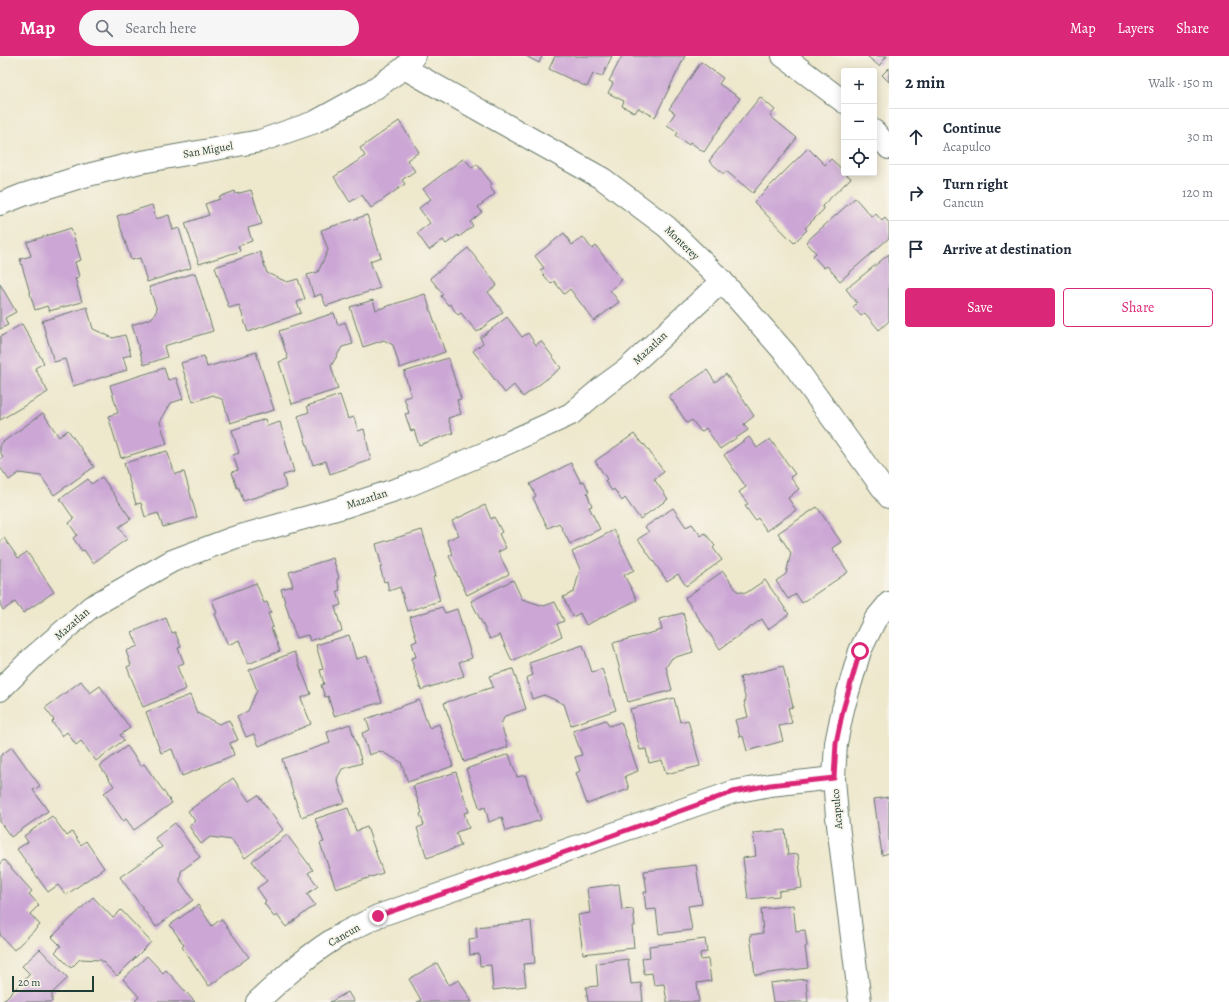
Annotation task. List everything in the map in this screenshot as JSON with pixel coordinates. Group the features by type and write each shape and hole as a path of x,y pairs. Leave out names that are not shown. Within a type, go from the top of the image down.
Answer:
{"street":[{"path":"783,56 841,100"},
{"name":"San Miguel","path":"0,204 80,177 136,163 260,141 315,122 371,91 409,62"},
{"name":"Monterey","path":"409,62 603,179 667,227 722,281 786,354 889,497"},
{"path":"877,134 889,148"},
{"name":"Mazatlan","path":"0,690 32,658 91,607 172,561 233,538 340,508 407,486 490,451 571,414 604,386 626,370 722,281"},
{"name":"Acapulco","path":"860,1002 837,817 834,778 836,743 843,710 860,651 876,620 889,603"},
{"name":"Cancun","path":"257,1002 315,953 344,934 378,916 577,848 733,792 770,785 834,778"}],"building":[{"path":"526,56 542,56 539,63"},
{"path":"555,56 612,56 602,77 593,74 587,87 549,69"},
{"path":"622,56 685,56 655,117 638,108 635,113 622,106 624,101 608,93 613,83 609,81"},
{"path":"867,56 887,56 879,66"},
{"path":"701,62 723,78 719,84 740,98 704,152 690,142 689,145 676,136 678,132 667,125 675,113 669,109"},
{"path":"889,68 889,82 882,75"},
{"path":"760,97 775,110 770,116 797,138 753,193 726,171 724,174 709,161"},
{"path":"399,121 419,152 407,160 415,171 402,180 405,184 371,208 362,195 350,202 334,177 365,156 360,148"},
{"path":"808,148 825,165 831,159 841,168 841,176 848,176 851,178 822,206 824,209 805,228 807,230 794,243 754,202"},
{"path":"464,158 472,168 477,164 492,184 489,186 495,194 478,207 482,212 470,222 473,226 459,237 458,235 446,244 443,240 429,250 417,233 430,223 419,208 431,199 423,189"},
{"path":"251,190 262,224 248,228 252,241 238,246 240,251 199,264 185,223 209,215 205,204 220,199 219,197 235,191 236,194"},
{"path":"855,198 872,217 876,214 882,221 885,218 889,223 889,238 840,281 827,266 824,268 813,256 816,253 806,242"},
{"path":"152,205 156,219 169,215 173,230 179,228 191,268 147,282 140,258 131,260 117,216"},
{"path":"367,215 381,257 370,261 380,288 326,306 321,294 314,297 307,275 318,272 328,250 321,230"},
{"path":"71,228 81,260 75,262 79,277 75,278 82,302 49,311 47,306 35,310 20,259 31,256 27,242"},
{"path":"564,233 572,245 583,237 592,249 596,246 622,280 610,290 619,302 594,321 570,289 564,294 554,281 551,284 540,270 544,268 535,256"},
{"path":"468,248 497,285 488,292 503,312 477,332 461,313 458,315 450,304 448,305 441,296 443,294 430,278"},
{"path":"260,252 267,273 287,282 298,279 305,299 297,302 301,313 248,332 239,305 229,308 215,267"},
{"path":"889,254 889,321 879,330 865,313 861,316 853,307 857,303 846,289"},
{"path":"195,273 213,331 164,346 167,357 144,365 132,325 152,318 157,310 149,287"},
{"path":"0,284 16,312 5,318 8,325 0,329"},
{"path":"425,294 445,352 400,368 393,345 384,340 363,347 350,307 373,300 376,310"},
{"path":"87,307 93,329 113,338 125,335 131,355 123,357 127,370 73,386 65,359 54,362 42,321"},
{"path":"334,313 338,325 345,322 353,344 342,347 331,366 338,389 292,404 279,362 288,359 279,331"},
{"path":"507,317 522,337 528,333 536,345 541,341 561,368 523,397 514,385 505,393 473,351 483,343 480,338"},
{"path":"22,324 44,363 35,368 48,392 0,420 0,337"},
{"path":"256,352 274,410 230,423 223,400 213,395 193,402 181,363 204,356 207,367"},
{"path":"448,358 461,399 457,400 461,414 448,418 453,433 419,445 414,430 411,431 405,414 409,413 404,398 411,396 404,372"},
{"path":"164,368 168,380 176,378 183,399 171,403 160,422 167,444 121,458 108,416 118,413 110,385"},
{"path":"707,370 715,382 726,374 754,416 744,424 748,430 720,449 706,428 701,432 692,420 687,423 669,396"},
{"path":"340,395 348,419 354,417 358,431 364,429 371,460 330,474 326,461 313,465 298,416 309,412 307,406"},
{"path":"43,413 59,437 68,430 94,467 54,495 41,476 19,473 9,480 0,467 0,459 3,457 0,452 0,444"},
{"path":"265,419 267,426 280,422 294,472 283,475 286,488 243,501 232,472 238,470 233,455 239,453 232,430"},
{"path":"634,434 643,445 644,444 664,472 654,479 668,499 640,519 625,498 622,501 614,489 612,491 605,481 607,479 595,461"},
{"path":"749,437 757,448 770,439 795,474 790,477 799,489 788,498 796,510 767,531 758,518 755,520 745,506 748,504 739,492 746,487 724,455"},
{"path":"167,451 175,474 184,472 197,517 163,527 158,513 145,517 141,503 136,504 124,463"},
{"path":"571,463 581,483 584,481 589,492 587,493 592,506 589,507 600,529 570,544 559,523 548,528 533,498 536,496 530,484"},
{"path":"102,477 131,519 119,527 127,539 93,563 73,538 77,535 69,523 74,519 60,499 88,479 91,484"},
{"path":"485,505 491,519 494,517 502,532 499,534 506,548 498,552 509,574 467,595 449,556 453,554 447,540 459,535 452,521"},
{"path":"817,507 841,542 832,548 848,572 802,603 796,594 788,599 776,581 786,574 791,553 778,533"},
{"path":"673,508 686,527 692,524 701,536 705,533 715,546 713,548 722,560 686,586 678,574 667,581 638,539 649,532 645,527"},
{"path":"422,530 436,576 433,577 440,601 407,611 400,587 389,591 387,581 384,582 376,544"},
{"path":"614,530 634,570 624,575 637,600 586,625 580,613 573,617 563,597 574,592 580,569 572,552"},
{"path":"4,538 18,558 27,552 54,592 23,613 15,602 3,610 0,604 0,541"},
{"path":"333,558 339,578 337,579 340,590 337,591 341,605 335,607 342,631 310,641 308,635 296,638 281,589 293,586 289,572"},
{"path":"723,571 737,591 746,593 765,580 789,614 768,629 762,619 720,649 685,598"},
{"path":"513,580 522,599 544,606 555,602 564,621 557,624 562,636 512,661 500,635 490,639 471,601"},
{"path":"256,583 264,603 267,602 271,613 268,613 273,627 271,628 280,651 248,664 239,640 228,645 215,614 217,613 212,600"},
{"path":"442,607 445,613 457,609 472,658 459,662 464,676 421,690 411,658 416,657 412,643 417,641 410,617"},
{"path":"683,613 693,652 672,658 666,667 672,690 628,702 613,643 662,630 659,619"},
{"path":"166,618 172,633 175,632 181,647 178,648 184,663 177,666 186,689 143,707 127,667 131,665 126,651 138,646 132,632"},
{"path":"349,635 356,659 367,656 382,702 334,716 328,696 325,697 321,685 324,684 320,670 323,669 316,645"},
{"path":"583,645 592,672 602,669 616,710 571,725 564,704 544,695 532,699 526,678 533,675 529,663"},
{"path":"294,652 311,694 301,698 311,724 259,746 254,734 246,737 237,716 248,711 257,690 249,670"},
{"path":"783,666 793,707 788,708 792,723 779,726 783,741 747,751 743,736 740,737 735,720 748,717 740,677"},
{"path":"513,669 526,709 505,716 501,724 508,747 464,762 444,703 493,687 489,676"},
{"path":"81,681 90,693 100,686 130,728 120,735 124,740 96,761 81,741 76,745 67,732 62,736 52,722 54,720 45,708"},
{"path":"190,695 197,713 219,724 229,720 238,740 230,743 234,755 182,776 172,749 161,753 146,712"},
{"path":"674,698 680,722 688,720 700,766 666,774 662,760 649,763 646,749 640,750 630,709"},
{"path":"419,700 429,728 439,724 453,766 408,782 401,762 380,751 369,755 362,733 370,730 366,719"},
{"path":"606,720 609,726 621,722 638,771 625,776 629,789 587,804 576,773 580,771 575,757 582,755 573,731"},
{"path":"350,724 362,763 342,769 337,779 345,802 301,817 282,759 330,743 327,732"},
{"path":"127,746 141,766 144,764 172,803 134,830 126,819 123,821 104,793 114,786 100,766"},
{"path":"12,747 40,786 33,790 48,811 11,837 0,822 0,756"},
{"path":"509,754 517,777 525,775 541,820 506,831 502,817 489,822 485,807 480,809 466,769"},
{"path":"456,772 469,812 464,813 469,828 456,832 461,846 427,858 417,828 424,825 420,814 422,813 413,786"},
{"path":"233,778 249,801 258,795 283,830 245,858 232,840 210,837 201,844 189,826 195,821 188,811"},
{"path":"889,797 889,853 882,855 874,799"},
{"path":"348,808 356,831 367,827 383,873 336,889 320,843 324,842 315,819"},
{"path":"52,816 67,836 72,832 81,845 86,841 104,868 66,895 58,885 48,892 17,849 28,842 24,836"},
{"path":"175,823 200,857 181,871 180,881 193,900 156,927 120,877 162,847 155,838"},
{"path":"785,830 788,855 798,854 802,888 779,891 779,896 748,899 743,858 756,856 753,833"},
{"path":"287,835 313,870 308,873 318,886 307,894 315,905 286,927 277,915 274,917 264,903 266,901 257,888 267,881 252,861"},
{"path":"4,860 32,891 29,894 39,905 30,914 40,925 14,950 0,935 0,863"},
{"path":"696,865 702,904 688,906 692,930 659,934 656,909 646,910 644,892 647,892 644,871"},
{"path":"619,884 622,910 633,909 635,926 632,926 634,948 583,954 578,915 590,913 587,888"},
{"path":"93,897 113,918 121,910 151,942 117,976 101,960 80,959 71,968 55,952 61,946 52,937"},
{"path":"198,905 212,926 221,919 249,957 209,986 182,947 184,945 170,925"},
{"path":"793,905 796,931 805,930 807,946 805,947 808,968 755,975 750,935 763,933 761,909"},
{"path":"531,921 535,963 523,964 526,986 493,990 491,965 480,966 479,954 470,955 469,939 477,938 476,927"},
{"path":"705,939 707,952 700,953 701,960 708,959 711,981 697,983 699,1002 667,1002 664,984 654,985 652,973 644,974 642,958 650,957 649,946"},
{"path":"40,949 68,978 52,993 52,1002 2,1002 30,974 22,966"},
{"path":"147,956 163,973 166,970 195,1002 134,1002 139,997 123,979"},
{"path":"628,959 631,984 641,983 643,1002 588,1002 586,987 598,986 596,963"},
{"path":"437,963 449,985 459,980 472,1002 417,1002 421,1000 409,979"},
{"path":"806,979 808,1002 773,1002 770,983"},
{"path":"348,992 354,1002 330,1002"}],"route":[{"path":"378,916 577,848 733,792 770,785 834,778 836,743 843,710 860,651"}]}
